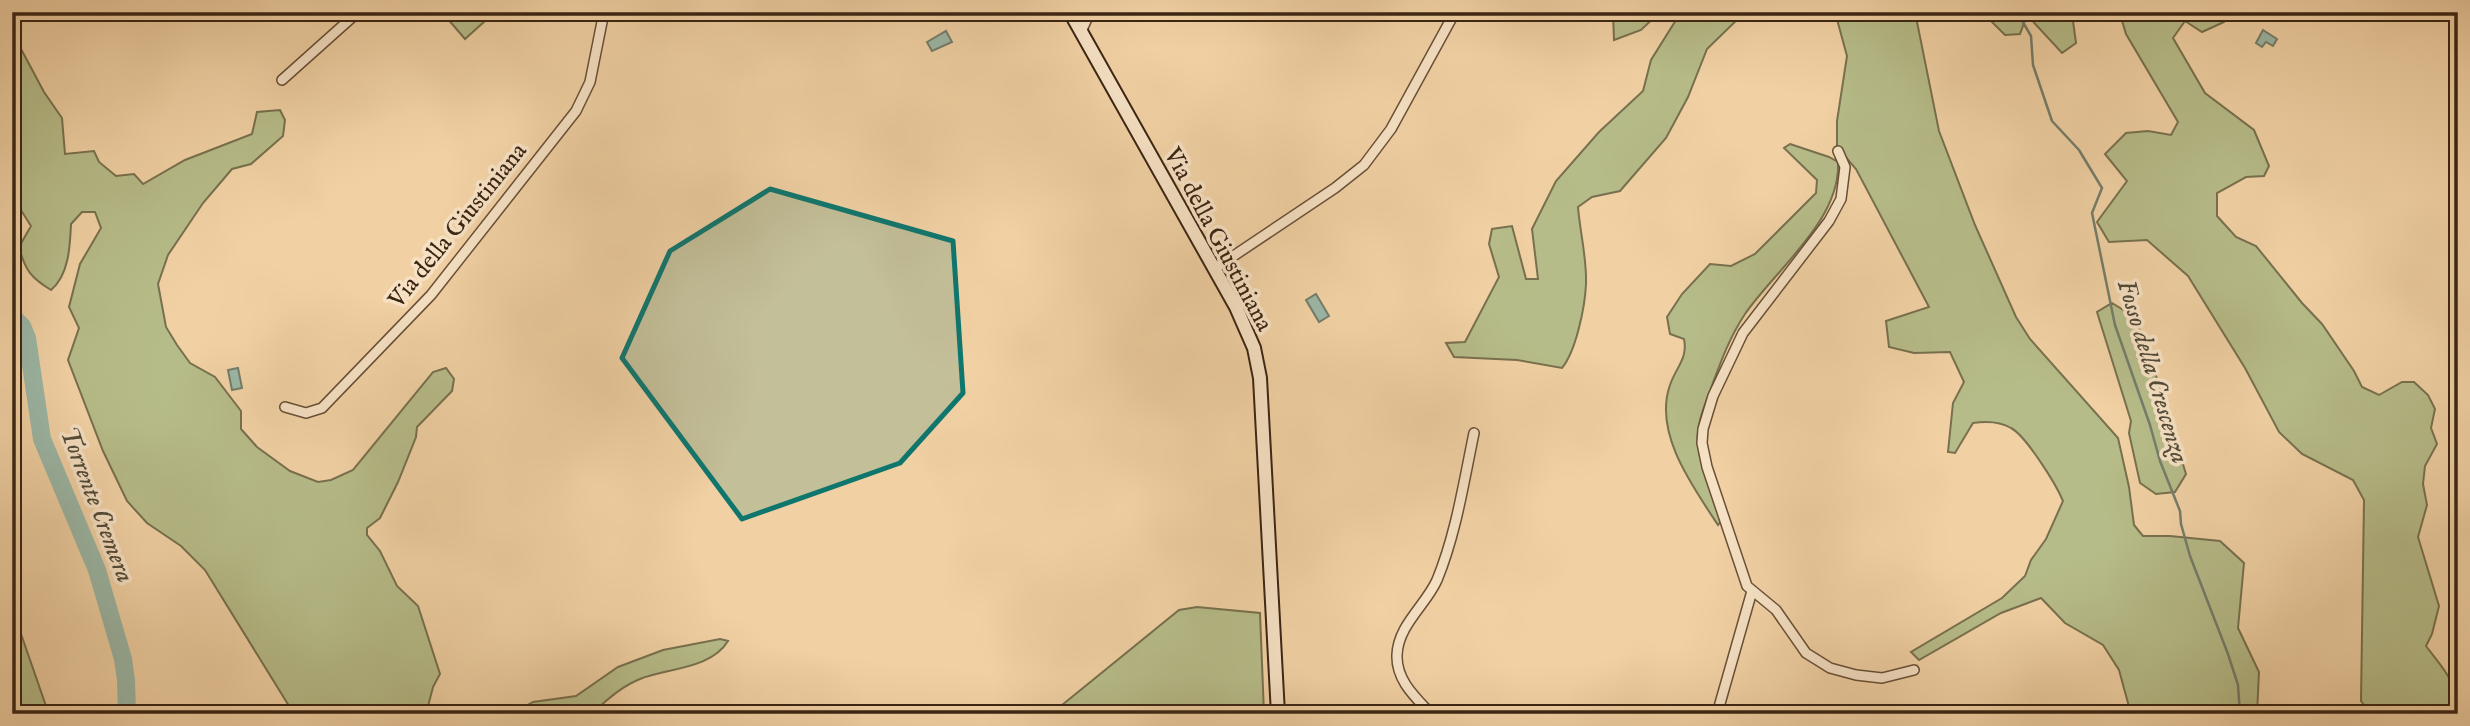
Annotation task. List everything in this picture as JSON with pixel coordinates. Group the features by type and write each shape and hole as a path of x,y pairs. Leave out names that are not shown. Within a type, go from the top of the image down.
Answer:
{"street":[{"path":"282,80 358,12"},
{"name":"Via della Giustiniana","path":"285,407 306,413 323,408 431,295 579,106 592,74 604,12"},
{"path":"1081,32 1090,12"},
{"path":"1214,269 1335,188 1364,164 1391,129 1455,12"},
{"name":"Via della Giustiniana","path":"1073,14 1246,328 1259,368 1278,714"},
{"path":"1838,151 1845,167 1845,183 1835,212 1743,333 1713,396 1703,429 1702,443 1707,467 1746,583 1752,592 1776,610 1806,653 1821,664 1842,672 1870,677 1892,677 1914,670"},
{"path":"1431,714 1402,678 1397,653 1401,637 1438,577 1474,433"},
{"path":"1717,714 1752,592"}],"highlighted area":[{"path":"770,189 953,241 963,393 900,463 742,519 622,358 670,251"}],"green space":[{"path":"454,12 495,12 465,39 447,18"},
{"path":"1613,12 1660,12 1641,30 1614,40"},
{"path":"1681,12 1745,12 1707,49 1688,97 1666,138 1620,191 1592,197 1578,207 1586,284 1579,328 1572,351 1562,368 1517,360 1454,357 1446,343 1465,342 1499,277 1489,244 1492,229 1512,226 1526,279 1538,279 1532,229 1556,181 1599,132 1643,91 1651,60"},
{"path":"1835,12 1915,12 1939,131 1975,225 2016,317 2030,339 2118,438 2134,525 2143,536 2220,541 2244,563 2238,628 2259,672 2257,714 2131,714 2119,670 2103,645 2065,623 2041,598 2001,613 1919,660 1911,652 2002,598 2025,576 2063,501 2032,450 2011,428 1992,422 1973,423 1955,453 1948,452 1953,403 1964,382 1950,352 1914,353 1889,347 1886,321 1929,307 1856,169 1837,147 1837,121 1847,56"},
{"path":"1988,12 2078,12 2073,21 2076,43 2062,53 2027,15 2020,34 2005,35 1991,21"},
{"path":"2226,12 2224,22 2202,32 2185,21 2173,38 2205,93 2254,130 2269,166 2264,176 2246,177 2217,193 2217,216 2236,237 2256,246 2322,324 2362,387 2379,395 2402,382 2414,382 2428,395 2435,409 2431,428 2437,444 2425,466 2423,484 2427,505 2418,537 2439,606 2426,646 2453,685 2458,714 2371,714 2361,701 2364,500 2353,480 2302,454 2279,432 2245,368 2188,276 2147,240 2109,242 2097,222 2127,181 2105,154 2126,133 2148,131 2171,135 2178,122 2126,34 2120,14"},
{"path":"12,32 44,92 62,118 65,154 94,151 99,162 116,176 134,174 143,184 185,160 252,134 257,112 280,110 285,120 283,136 251,164 232,169 203,203 168,255 158,284 166,327 190,363 215,377 241,411 241,429 257,447 290,471 318,482 331,480 353,470 433,372 446,368 454,379 452,391 417,427 416,437 398,482 380,518 367,528 367,535 380,551 397,586 418,606 440,674 433,687 426,714 294,714 205,570 181,546 147,523 127,501 103,451 68,360 79,328 69,307 80,264 101,228 95,212 82,212 71,224 65,268 51,290 30,273 19,247 31,226 12,196"},
{"path":"1790,144 1838,162 1836,183 1818,224 1739,323 1725,351 1703,410 1698,430 1699,453 1722,520 1718,525 1687,477 1671,440 1666,403 1685,346 1684,339 1670,334 1667,317 1682,294 1710,264 1731,266 1755,254 1816,193 1817,180 1784,148"},
{"path":"2112,303 2133,316 2146,343 2186,474 2175,492 2156,494 2140,483 2129,433 2131,421 2097,312"},
{"path":"1197,607 1260,613 1264,714 1051,714 1179,610"},
{"path":"12,608 46,706 48,714 12,714"},
{"path":"720,639 728,641 711,657 633,682 614,694 592,714 512,714 533,702 576,696 618,667 663,650"}],"shaded area":[{"path":"2263,30 2277,39 2273,46 2266,42 2262,47 2256,43"},
{"path":"946,31 952,42 932,51 927,42"},
{"path":"1316,294 1329,316 1319,322 1306,300"},
{"path":"238,368 242,388 232,390 228,370"}],"waterway":[{"name":"Fosso della Crescenza","path":"2017,12 2031,36 2033,65 2052,121 2079,150 2102,188 2092,213 2115,325 2160,461 2180,511 2190,556 2238,685 2240,714"},
{"name":"Torrente Cremera","path":"12,316 22,326 27,338 42,439 97,570 123,659 127,714"}]}
